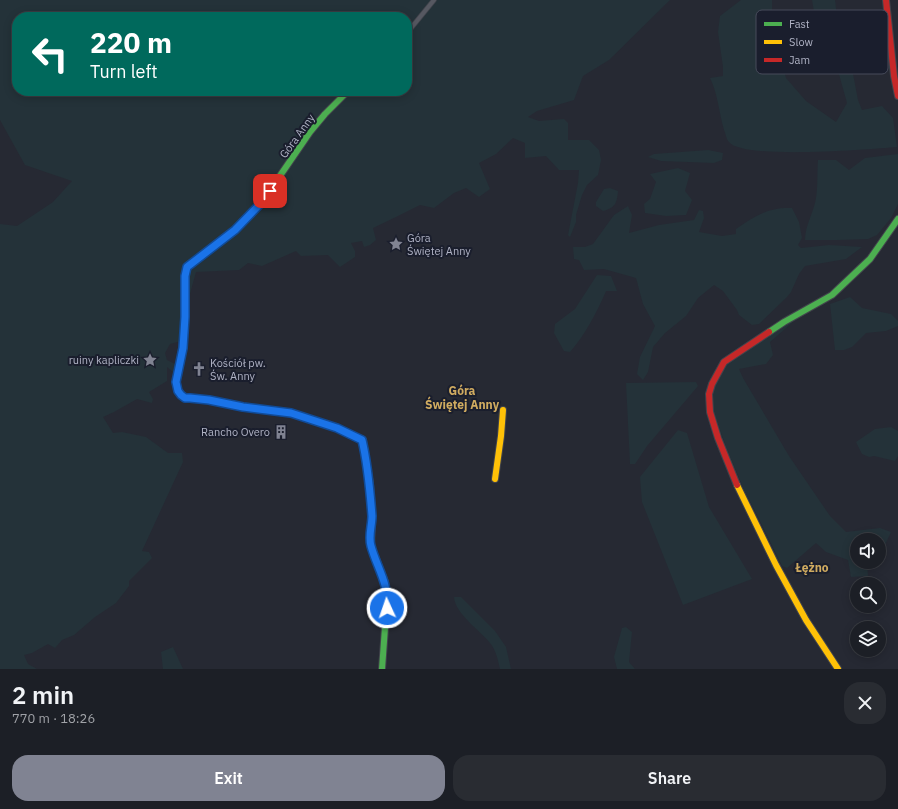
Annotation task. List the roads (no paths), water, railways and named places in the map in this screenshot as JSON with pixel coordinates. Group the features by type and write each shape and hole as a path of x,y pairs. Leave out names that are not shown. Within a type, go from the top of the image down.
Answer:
{"street":[{"path":"412,27 434,0"},
{"path":"886,0 887,10"},
{"path":"888,19 894,76 898,96"},
{"name":"Góra Anny","path":"343,96 310,132 262,202 235,230 187,267 185,276 183,348 181,364 176,375 176,382 178,391 185,398 209,400 243,407 291,413 337,428 362,440 370,484 372,519 371,546 385,582 387,600 382,669"},
{"path":"838,669 806,620 776,565 736,482 718,438 710,412 709,394 712,384 724,362 784,322 832,296 870,259 898,219"},
{"path":"495,479 503,410"}],"place":[{"name":"Góra Świętej Anny","path":"396,244"},
{"name":"ruiny kapliczki","path":"150,360"},
{"name":"Kościół pw. Św. Anny","path":"199,369"},
{"name":"Rancho Overo","path":"281,432"}],"district":[{"name":"Góra Świętej Anny","path":"462,398"},
{"name":"Łężno","path":"812,568"}]}
